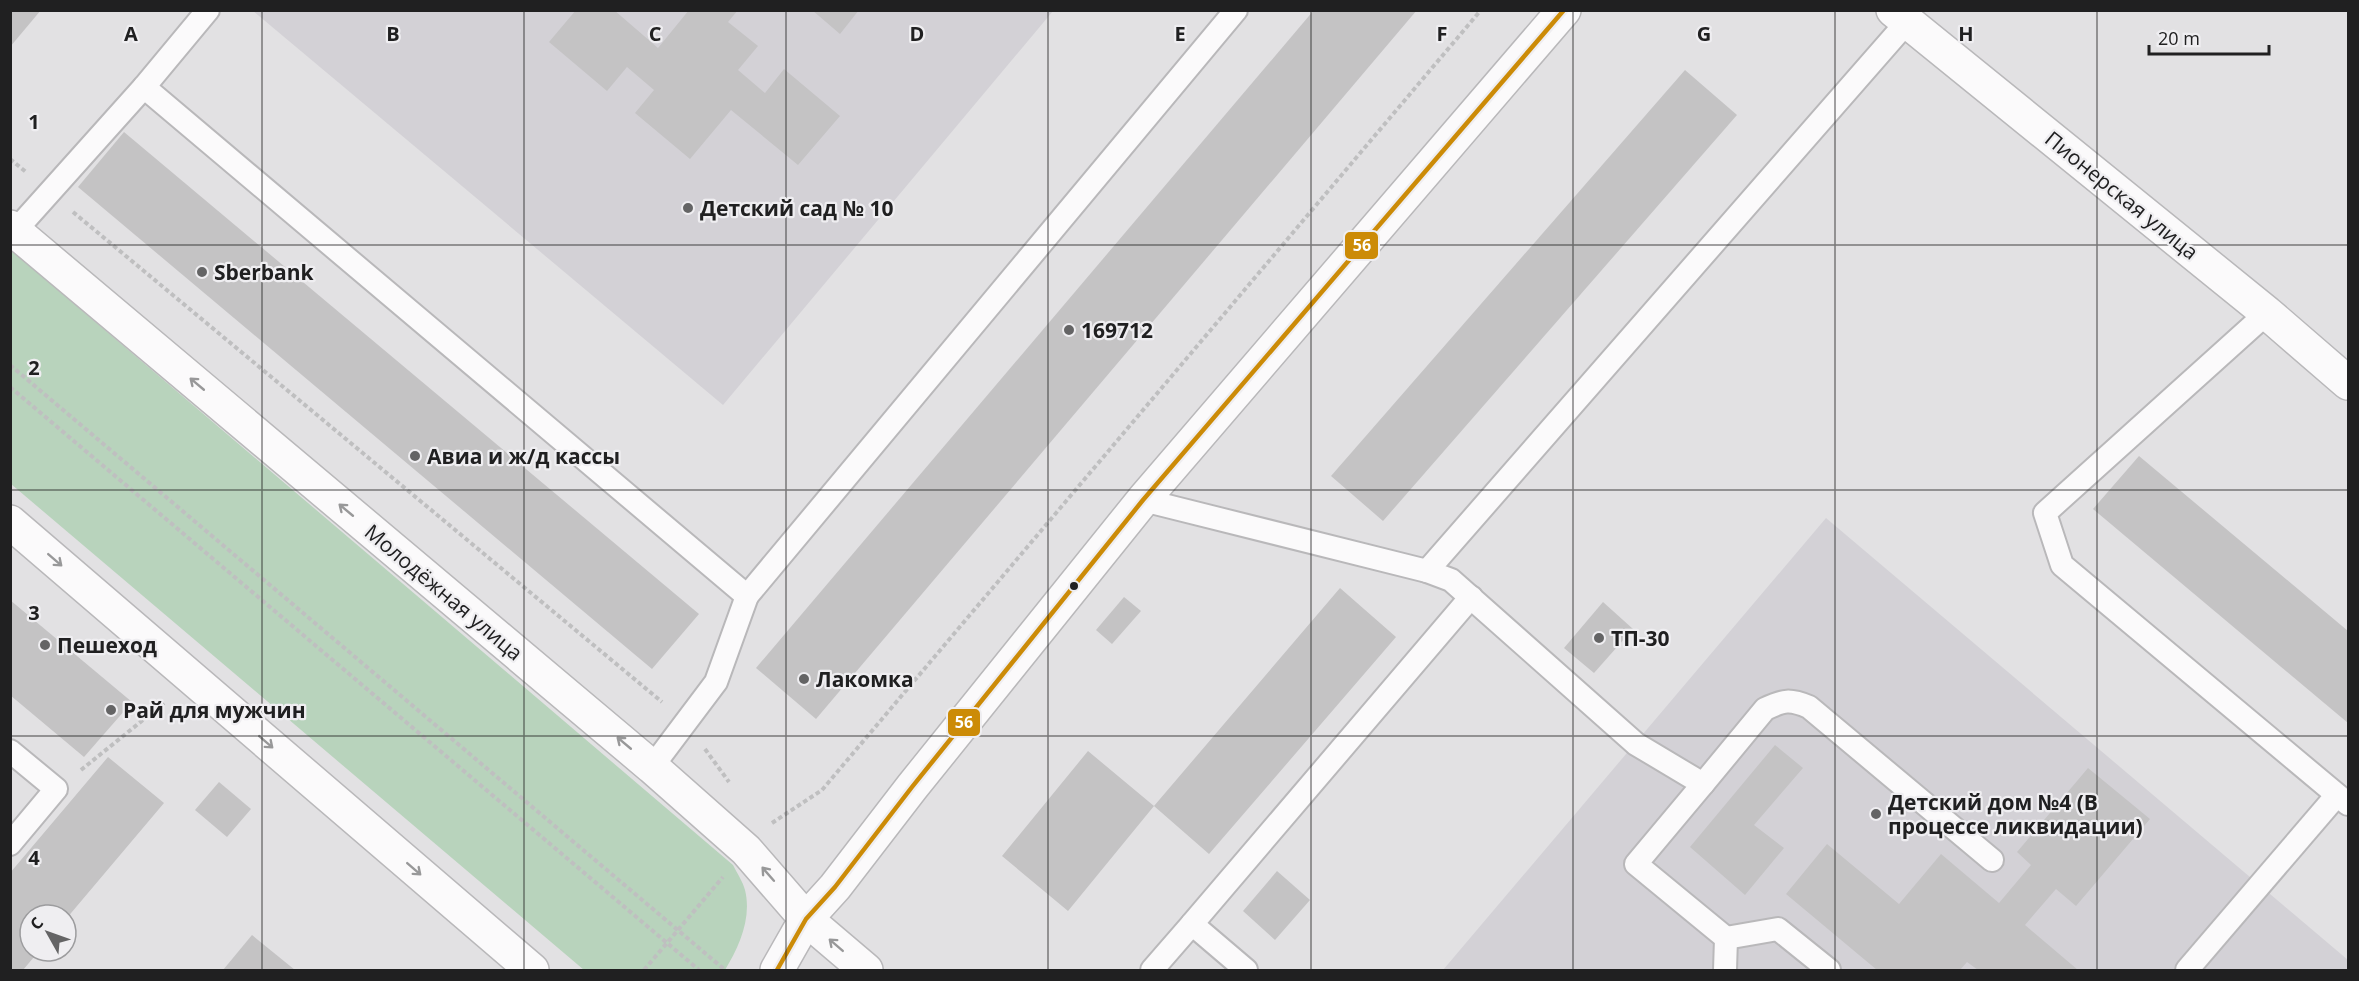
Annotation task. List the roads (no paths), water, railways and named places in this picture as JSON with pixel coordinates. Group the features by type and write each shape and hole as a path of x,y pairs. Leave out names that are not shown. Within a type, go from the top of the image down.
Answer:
{"main road":[{"path":"777,970 806,919 835,887 912,787 1143,500 1564,10"},
{"name":"Пионерская улица","path":"1900,16 2267,313 2349,383"},
{"name":"Молодёжная улица","path":"13,229 652,767 746,850 806,919 866,970"},
{"path":"10,522 532,970"}],"lane":[{"path":"13,229 51,194 208,10"},
{"path":"652,767 716,682 747,597 1236,10"},
{"path":"1427,571 1900,16"},
{"path":"144,87 747,597"},
{"path":"2187,970 2343,800 2062,565 2044,513 2267,313"},
{"path":"1143,500 1427,571 1451,580 1636,744 1703,784"},
{"path":"1152,970 1472,597"},
{"path":"1829,970 1778,929 1726,938 1636,864 1765,709 1779,702 1794,700 1809,707 1992,860"},
{"path":"10,751 56,789 10,844"},
{"path":"1192,924 1246,970"},
{"path":"1725,970 1726,938"}],"place":[{"name":"Детский сад № 10","path":"688,208"},
{"name":"Sberbank","path":"202,272"},
{"name":"169712","path":"1069,330"},
{"name":"Авиа и ж/д кассы","path":"415,456"},
{"name":"ТП-30","path":"1599,638"},
{"name":"Пешеход","path":"45,645"},
{"name":"Лакомка","path":"804,679"},
{"name":"Рай для мужчин","path":"111,710"},
{"name":"Детский дом №4 (В процессе ликвидации)","path":"1876,814"}]}
